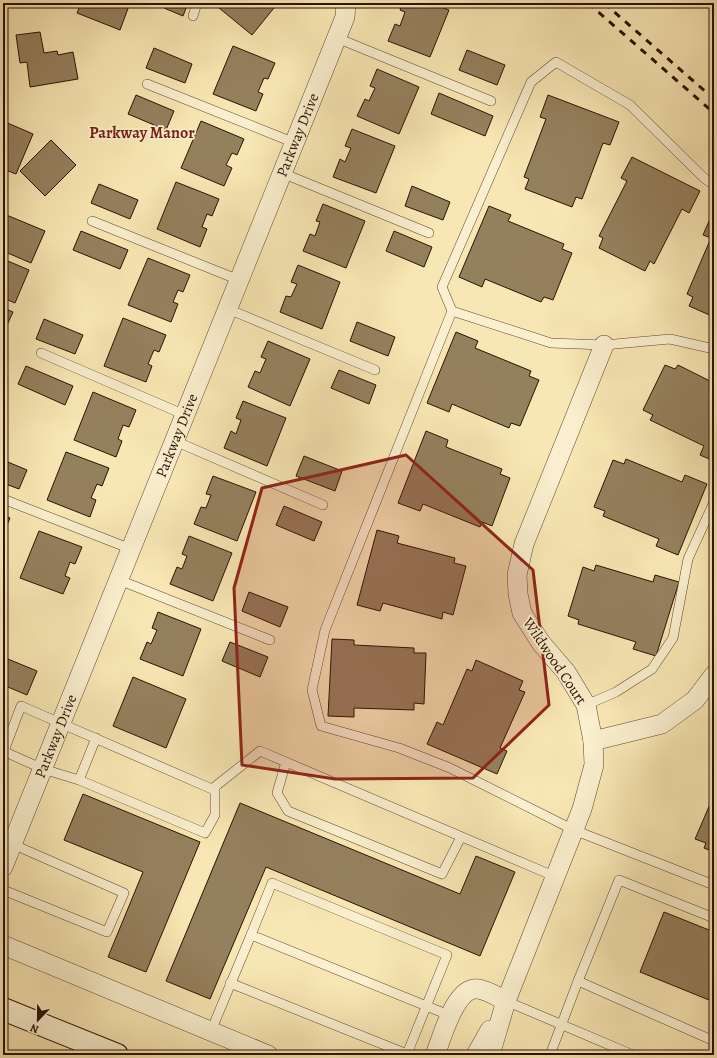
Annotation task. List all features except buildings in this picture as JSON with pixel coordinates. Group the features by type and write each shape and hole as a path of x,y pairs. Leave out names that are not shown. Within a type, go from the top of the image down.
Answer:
{"main road":[{"path":"3,1009 111,1054"}],"street":[{"name":"Parkway Drive","path":"3,867 8,842 43,768 175,441 337,38 345,17 346,3"},
{"name":"Wildwood Court","path":"490,1055 506,1001 582,809 594,765 593,742 586,705 566,672 541,643 522,613 518,594 517,575 524,544 604,345"},
{"path":"593,742 662,724 695,700 714,675"},
{"path":"3,945 268,1055"},
{"path":"435,1055 456,1003 464,992 477,989 506,1001"},
{"name":"Wildwood Court","path":"476,1055 506,1001"}],"lane":[{"path":"193,16 197,3"},
{"path":"337,38 491,100"},
{"path":"714,185 704,178 630,105 556,62 531,82 442,287 452,311 325,630 312,690 321,726 399,748 450,768 574,830 714,885"},
{"path":"147,84 294,143"},
{"path":"282,173 429,233"},
{"path":"92,221 239,280"},
{"path":"228,309 376,370"},
{"path":"452,311 551,343 604,345 670,338 714,349"},
{"path":"41,353 185,415"},
{"path":"175,441 323,505"},
{"path":"3,499 131,549"},
{"path":"586,705 616,692 652,669 673,638 688,559 714,502"},
{"path":"119,580 270,640"},
{"path":"215,787 215,815 205,833 79,780 43,768 3,751 20,706 212,789 260,751 556,877"},
{"path":"79,780 96,738"},
{"path":"286,762 278,792 288,811 442,874 461,837"},
{"path":"3,890 107,932 124,893 8,842"},
{"path":"550,1055 619,880 714,918"},
{"path":"211,1031 230,983 272,883 447,955 407,1054 230,983"},
{"path":"250,935 451,1016"},
{"path":"578,982 714,1041"},
{"path":"506,1001 633,1055"}],"highlighted area":[{"path":"406,455 533,570 549,705 473,778 335,779 242,765 234,588 262,488"}],"railway":[{"path":"588,3 714,113"},
{"path":"604,3 714,99"}],"district":[{"name":"Parkway Manor","path":"142,133"}]}
